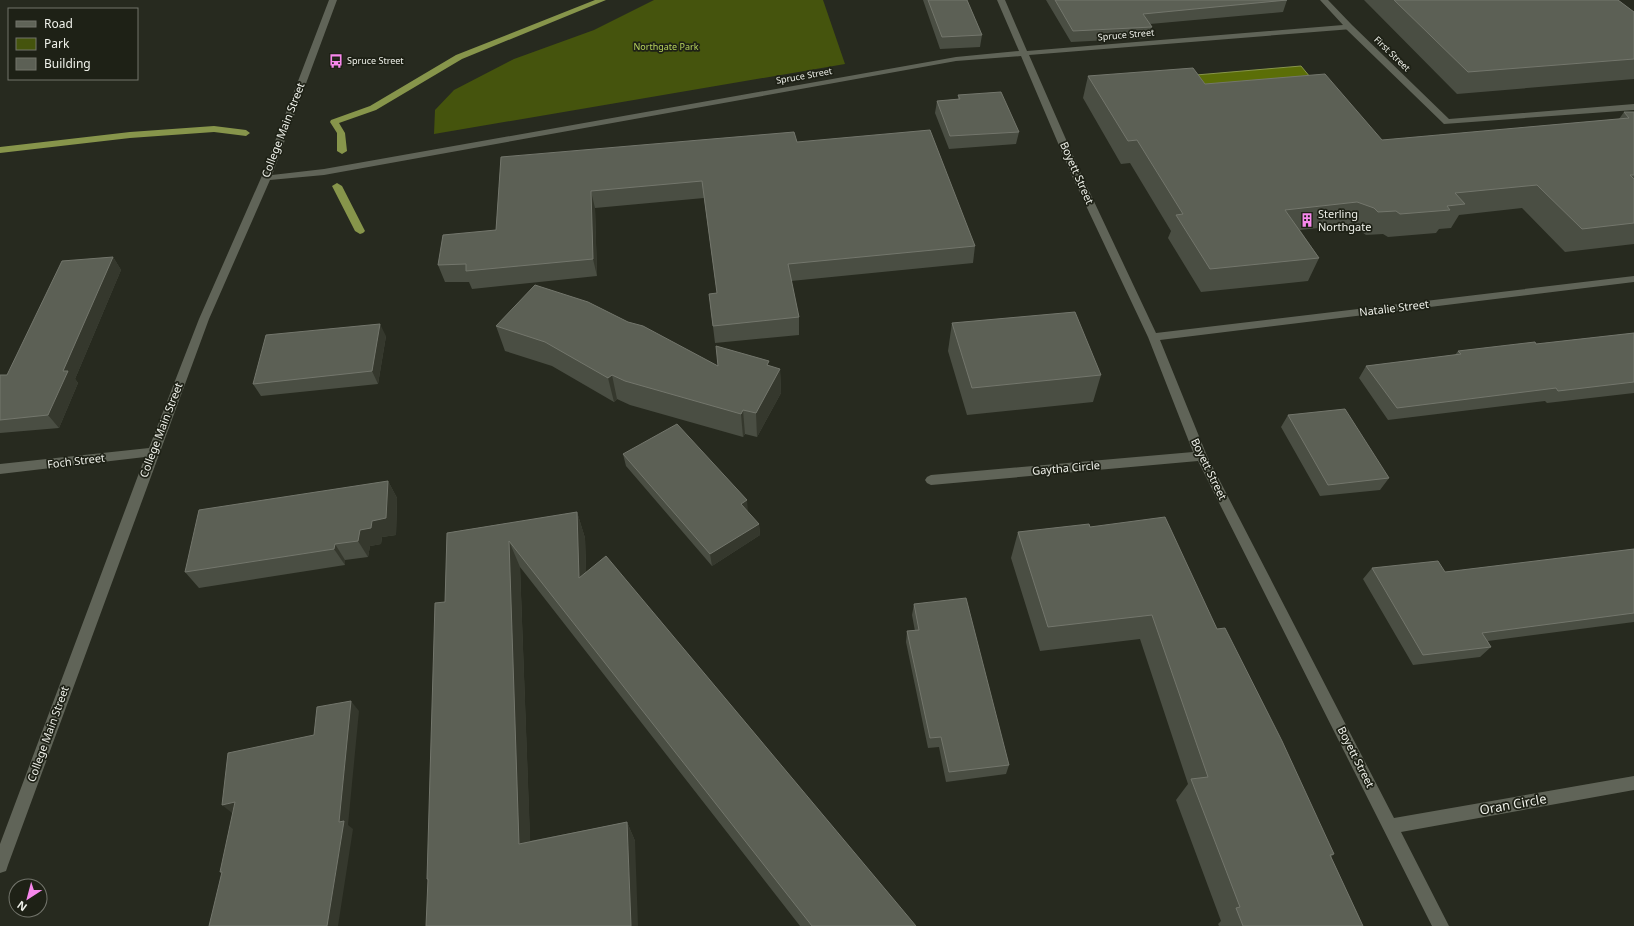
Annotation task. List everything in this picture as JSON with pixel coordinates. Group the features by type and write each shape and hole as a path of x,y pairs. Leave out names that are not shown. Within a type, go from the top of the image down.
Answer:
{"street":[{"name":"College Main Street","path":"0,865 153,452 204,319 234,256 266,178 333,0"},
{"name":"Boyett Street","path":"1001,0 1077,176 1153,337 1201,456 1441,926"},
{"name":"First Street","path":"1324,0 1447,122 1634,107"},
{"name":"Spruce Street","path":"266,178 318,173 956,59 1349,26"},
{"name":"Natalie Street","path":"1153,337 1634,279"},
{"name":"Foch Street","path":"0,469 153,452"},
{"name":"Gaytha Circle","path":"931,480 1201,456"},
{"name":"Oran Circle","path":"1391,826 1634,783"}],"green space":[{"name":"Northgate Park","path":"654,0 823,0 845,64 434,134 435,110 454,90 514,59 594,30"}],"shaded area":[{"path":"1301,66 1315,83 1209,92 1196,75"}],"building":[{"path":"928,0 967,0 982,35 942,37"},
{"path":"1055,0 1287,0 1143,14 1152,27 1073,31"},
{"path":"1394,0 1618,0 1634,12 1634,59 1468,72"},
{"path":"1193,68 1205,84 1325,74 1382,140 1629,118 1624,112 1634,112 1634,175 1630,175 1634,179 1634,223 1582,229 1537,185 1455,193 1465,204 1447,206 1450,210 1400,214 1396,211 1378,212 1374,208 1357,202 1285,210 1319,258 1210,269 1176,215 1183,214 1137,140 1128,141 1088,76"},
{"path":"1001,92 1019,132 950,136 937,101 960,99 958,95"},
{"path":"930,130 975,246 788,264 799,317 713,326 709,294 717,293 702,181 591,191 593,259 466,271 466,264 438,265 443,235 496,230 501,157 794,132 797,142"},
{"path":"113,257 63,371 68,371 48,415 0,420 0,375 7,375 62,261"},
{"path":"535,285 588,302 628,322 643,326 718,366 716,346 769,361 767,365 780,369 756,413 743,410 741,414 625,381 612,375 608,378 545,342 496,326"},
{"path":"1075,312 1101,375 972,388 952,323"},
{"path":"380,324 372,371 253,384 266,335"},
{"path":"1634,333 1634,382 1558,391 1556,388 1397,408 1366,366 1461,354 1458,351"},
{"path":"1345,409 1389,478 1328,485 1288,415"},
{"path":"677,424 747,500 741,504 759,524 710,554 623,454"},
{"path":"388,481 386,518 372,521 371,528 360,530 358,541 335,544 334,549 185,572 199,510"},
{"path":"577,512 579,578 606,556 916,926 812,926 509,541 519,844 627,822 631,926 426,926 435,603 445,602 447,533"},
{"path":"1165,517 1217,629 1225,628 1282,741 1334,854 1330,855 1363,926 1243,926 1236,908 1240,907 1191,779 1208,777 1152,615 1048,627 1018,532 1089,524 1090,527"},
{"path":"1634,549 1634,613 1482,633 1491,647 1423,655 1372,568 1438,561 1445,572"},
{"path":"966,598 1009,765 949,772 941,737 930,738 907,631 919,630 914,604"},
{"path":"351,701 339,822 344,821 327,926 209,926 222,872 220,872 235,802 222,805 228,753 314,735 317,707"}],"waterway":[{"path":"342,151 341,133 334,122 373,108 459,57 602,0"},
{"path":"0,150 130,135 214,129 246,133"},
{"path":"337,186 360,231"}],"place":[{"name":"Spruce Street","path":"336,61"},
{"name":"Sterling Northgate","path":"1307,220"}]}
